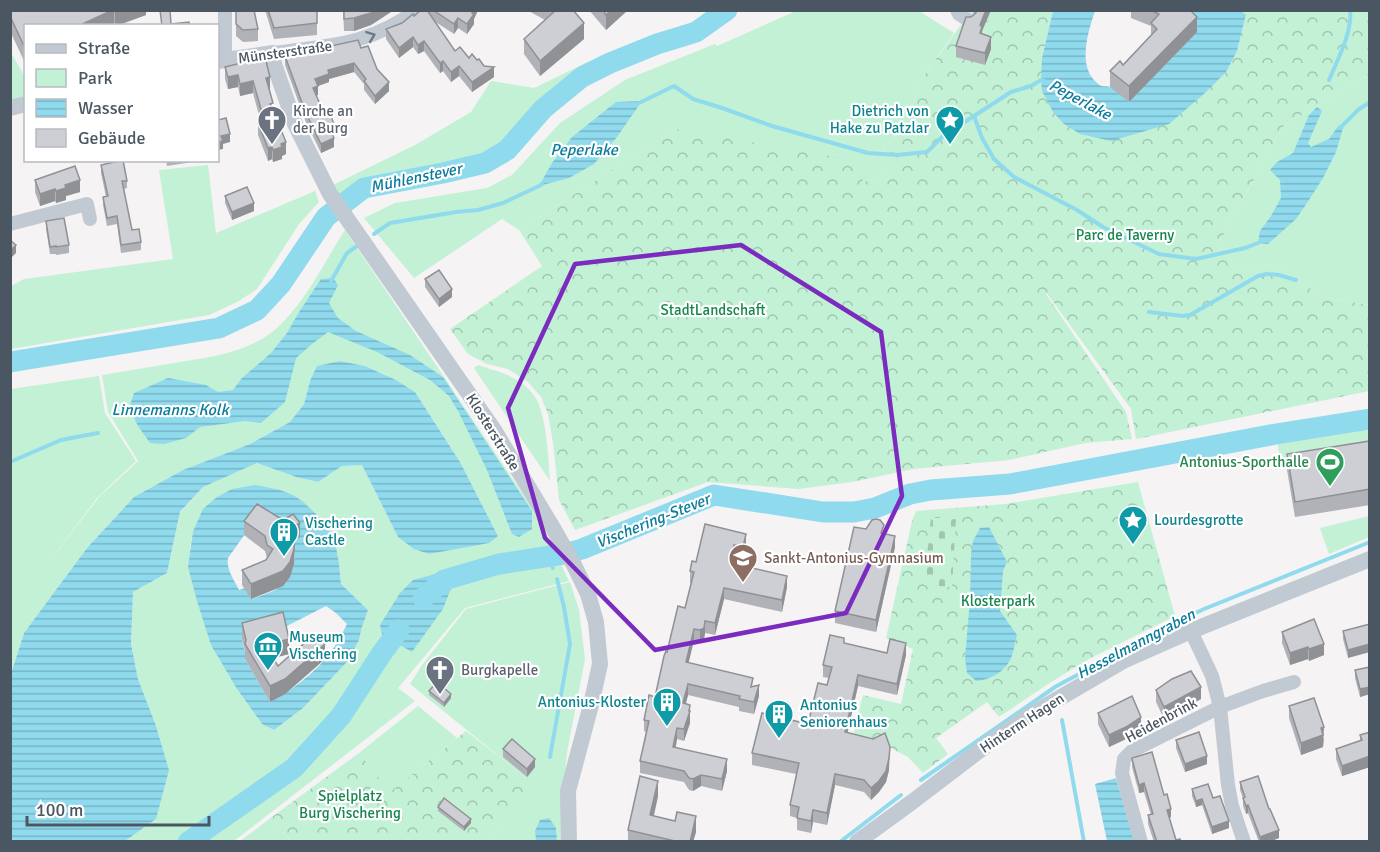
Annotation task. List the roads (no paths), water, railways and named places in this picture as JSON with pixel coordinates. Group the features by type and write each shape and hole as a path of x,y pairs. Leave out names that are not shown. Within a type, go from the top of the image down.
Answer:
{"street":[{"path":"221,61 225,10"},
{"name":"Münsterstraße","path":"221,61 360,40 393,26 417,10"},
{"path":"957,10 968,20"},
{"name":"Klosterstraße","path":"273,54 274,64 295,124 330,194 483,413 574,565 588,594 596,622 600,663 568,791 569,842"},
{"path":"10,224 94,203 90,219"},
{"name":"Hinterm Hagen","path":"856,842 1027,717 1122,661 1191,631 1369,561"},
{"path":"1191,631 1212,676 1220,707 1228,785 1244,842"},
{"name":"Heidenbrink","path":"1142,842 1122,773 1124,759 1132,751 1220,707 1294,682"}],"water":[{"path":"1053,11 1095,11 1086,48 1087,68 1099,85 1113,88 1129,102 1172,11 1241,11 1246,15 1237,51 1226,72 1205,93 1169,124 1111,141 1080,134 1064,124 1053,112 1042,91 1042,58"},
{"name":"Peperlake","path":"642,101 617,137 594,164 569,178 539,186 552,163 572,137 616,102"},
{"path":"1317,107 1322,111 1308,143 1311,147 1329,139 1339,125 1343,128 1336,152 1323,178 1296,219 1268,244 1258,243 1260,231 1281,198 1280,180 1270,170 1277,162 1293,153 1309,115"},
{"name":"Linnemanns Kolk","path":"333,278 338,285 329,303 338,318 356,331 410,355 443,377 532,511 532,529 519,537 512,534 487,470 449,396 430,380 377,352 328,332 296,358 285,402 261,423 245,421 200,427 186,438 164,444 150,443 129,408 134,393 168,378 206,385 218,392 233,390 242,378 271,353 287,333 321,279"},
{"path":"340,361 365,366 396,380 415,392 460,462 498,536 489,543 429,554 414,549 398,537 362,465 342,466 318,482 257,463 203,487 180,512 167,573 133,592 131,644 138,679 155,723 169,770 156,819 125,841 11,841 11,674 24,633 87,548 134,497 183,470 250,444 290,422 304,404 317,366"},
{"path":"255,485 276,489 298,498 307,505 326,525 331,534 339,562 341,584 368,610 359,640 348,661 303,708 274,730 262,724 237,689 211,645 188,567 193,531 203,509 217,497 232,489","holes":["250,527 295,552 288,579 277,589 252,599 245,588 239,590 228,566 228,558","326,606 347,624 333,650 295,687 270,702 245,659 242,639 283,628"]},
{"path":"989,527 1007,562 1003,571 1000,611 1017,635 1012,655 1005,667 992,677 976,681 967,673 965,658 971,554 973,541 980,528"},
{"path":"435,574 452,586 443,609 412,652 396,643 388,656 376,648 383,639 380,625 400,593 413,580"},
{"path":"1116,778 1134,841 1107,841 1095,784"},
{"path":"549,818 556,828 557,841 536,841 535,831 540,820"}],"waterway":[{"name":"Mühlenstever","path":"10,362 219,328 257,310 281,284 326,217 364,188 485,163 507,150 543,109 582,77 657,44 696,32 727,10"},
{"path":"1329,80 1347,36 1350,10"},
{"name":"Peperlake","path":"639,103 674,86 693,99 772,126 868,153 897,155 927,152 943,136 1011,92 1031,86 1041,80 1044,81"},
{"path":"1342,126 1370,102"},
{"path":"974,116 982,138 994,159 1014,177 1077,210 1103,227 1159,254 1196,259 1258,243"},
{"name":"Peperlake","path":"374,234 390,223 478,210 503,203 542,184"},
{"name":"Linnemanns Kolk","path":"331,281 347,253 357,246"},
{"path":"1149,312 1190,315 1258,276 1267,274 1296,280"},
{"name":"Vischering-Stever","path":"423,598 444,580 499,564 582,549 714,495 823,512 854,512 875,508 910,494 931,490 1010,484 1276,434 1370,419"},
{"path":"10,462 61,440 98,433"},
{"name":"Hesselmanngraben","path":"921,780 1066,681 1204,609 1370,542"},
{"path":"548,556 553,568"},
{"path":"550,757 570,644 557,579"},
{"name":"Vischering-Stever","path":"188,842 294,768 341,716 399,630"},
{"name":"Hesselmanngraben","path":"1062,720 1084,842"},
{"path":"840,842 901,795"}],"place":[{"name":"Kirche an der Burg","path":"272,146"},
{"name":"Dietrich von Hake zu Patzlar","path":"950,146"},
{"name":"Antonius-Sporthalle","path":"1330,488"},
{"name":"Lourdesgrotte","path":"1133,546"},
{"name":"Vischering Castle","path":"284,558"},
{"name":"Sankt-Antonius-Gymnasium","path":"743,584"},
{"name":"Museum Vischering","path":"268,672"},
{"name":"Burgkapelle","path":"440,696"},
{"name":"Antonius-Kloster","path":"667,728"},
{"name":"Antonius Seniorenhaus","path":"779,740"}],"park label":[{"name":"Parc de Taverny","path":"1125,235"},
{"name":"StadtLandschaft","path":"713,310"},
{"name":"Klosterpark","path":"998,601"},
{"name":"Spielplatz Burg Vischering","path":"350,804"}]}
